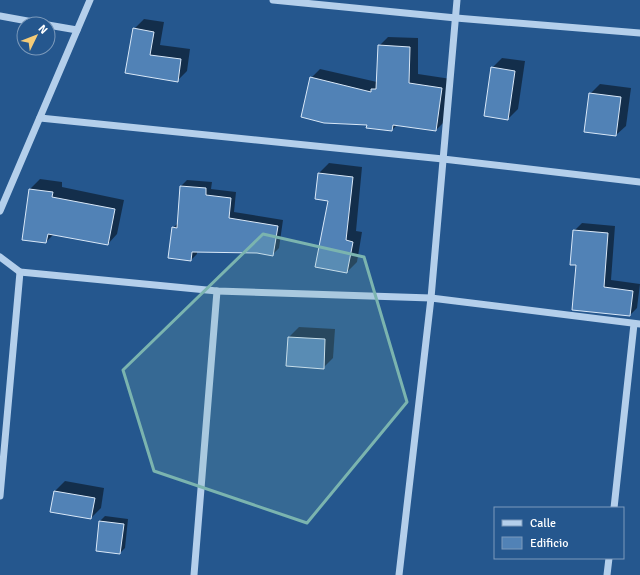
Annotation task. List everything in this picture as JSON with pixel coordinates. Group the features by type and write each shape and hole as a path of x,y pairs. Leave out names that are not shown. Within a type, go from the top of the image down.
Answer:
{"street":[{"path":"0,211 90,0"},
{"path":"273,0 640,34"},
{"path":"399,575 431,298 457,0"},
{"path":"0,16 16,19"},
{"path":"56,26 77,30"},
{"path":"40,118 443,159 640,182"},
{"path":"0,257 20,272 216,291 431,298 637,324 614,507"},
{"path":"0,496 20,272"},
{"path":"194,575 216,291"},
{"path":"607,575 609,559"}],"highlighted area":[{"path":"263,234 364,257 407,402 307,523 154,471 123,370"}],"building":[{"path":"133,28 154,32 150,55 181,59 178,82 125,73"},
{"path":"378,45 410,47 409,83 442,88 436,131 393,125 392,131 366,128 367,125 324,123 301,117 310,77 371,92 371,89 376,89"},
{"path":"491,67 515,71 508,120 484,116"},
{"path":"589,93 621,97 616,136 584,132"},
{"path":"318,173 353,177 346,240 353,242 347,273 315,267 328,201 315,199"},
{"path":"180,186 206,188 206,195 231,198 229,218 278,226 273,256 257,253 192,252 191,261 168,258 172,227 177,228"},
{"path":"29,189 53,192 52,197 115,209 108,245 48,234 46,243 22,240"},
{"path":"573,230 608,233 604,287 633,291 630,316 572,310 576,265 570,265"},
{"path":"288,337 325,339 324,369 286,366"},
{"path":"54,491 95,498 91,519 50,512"},
{"path":"99,521 124,524 120,554 96,551"}]}
